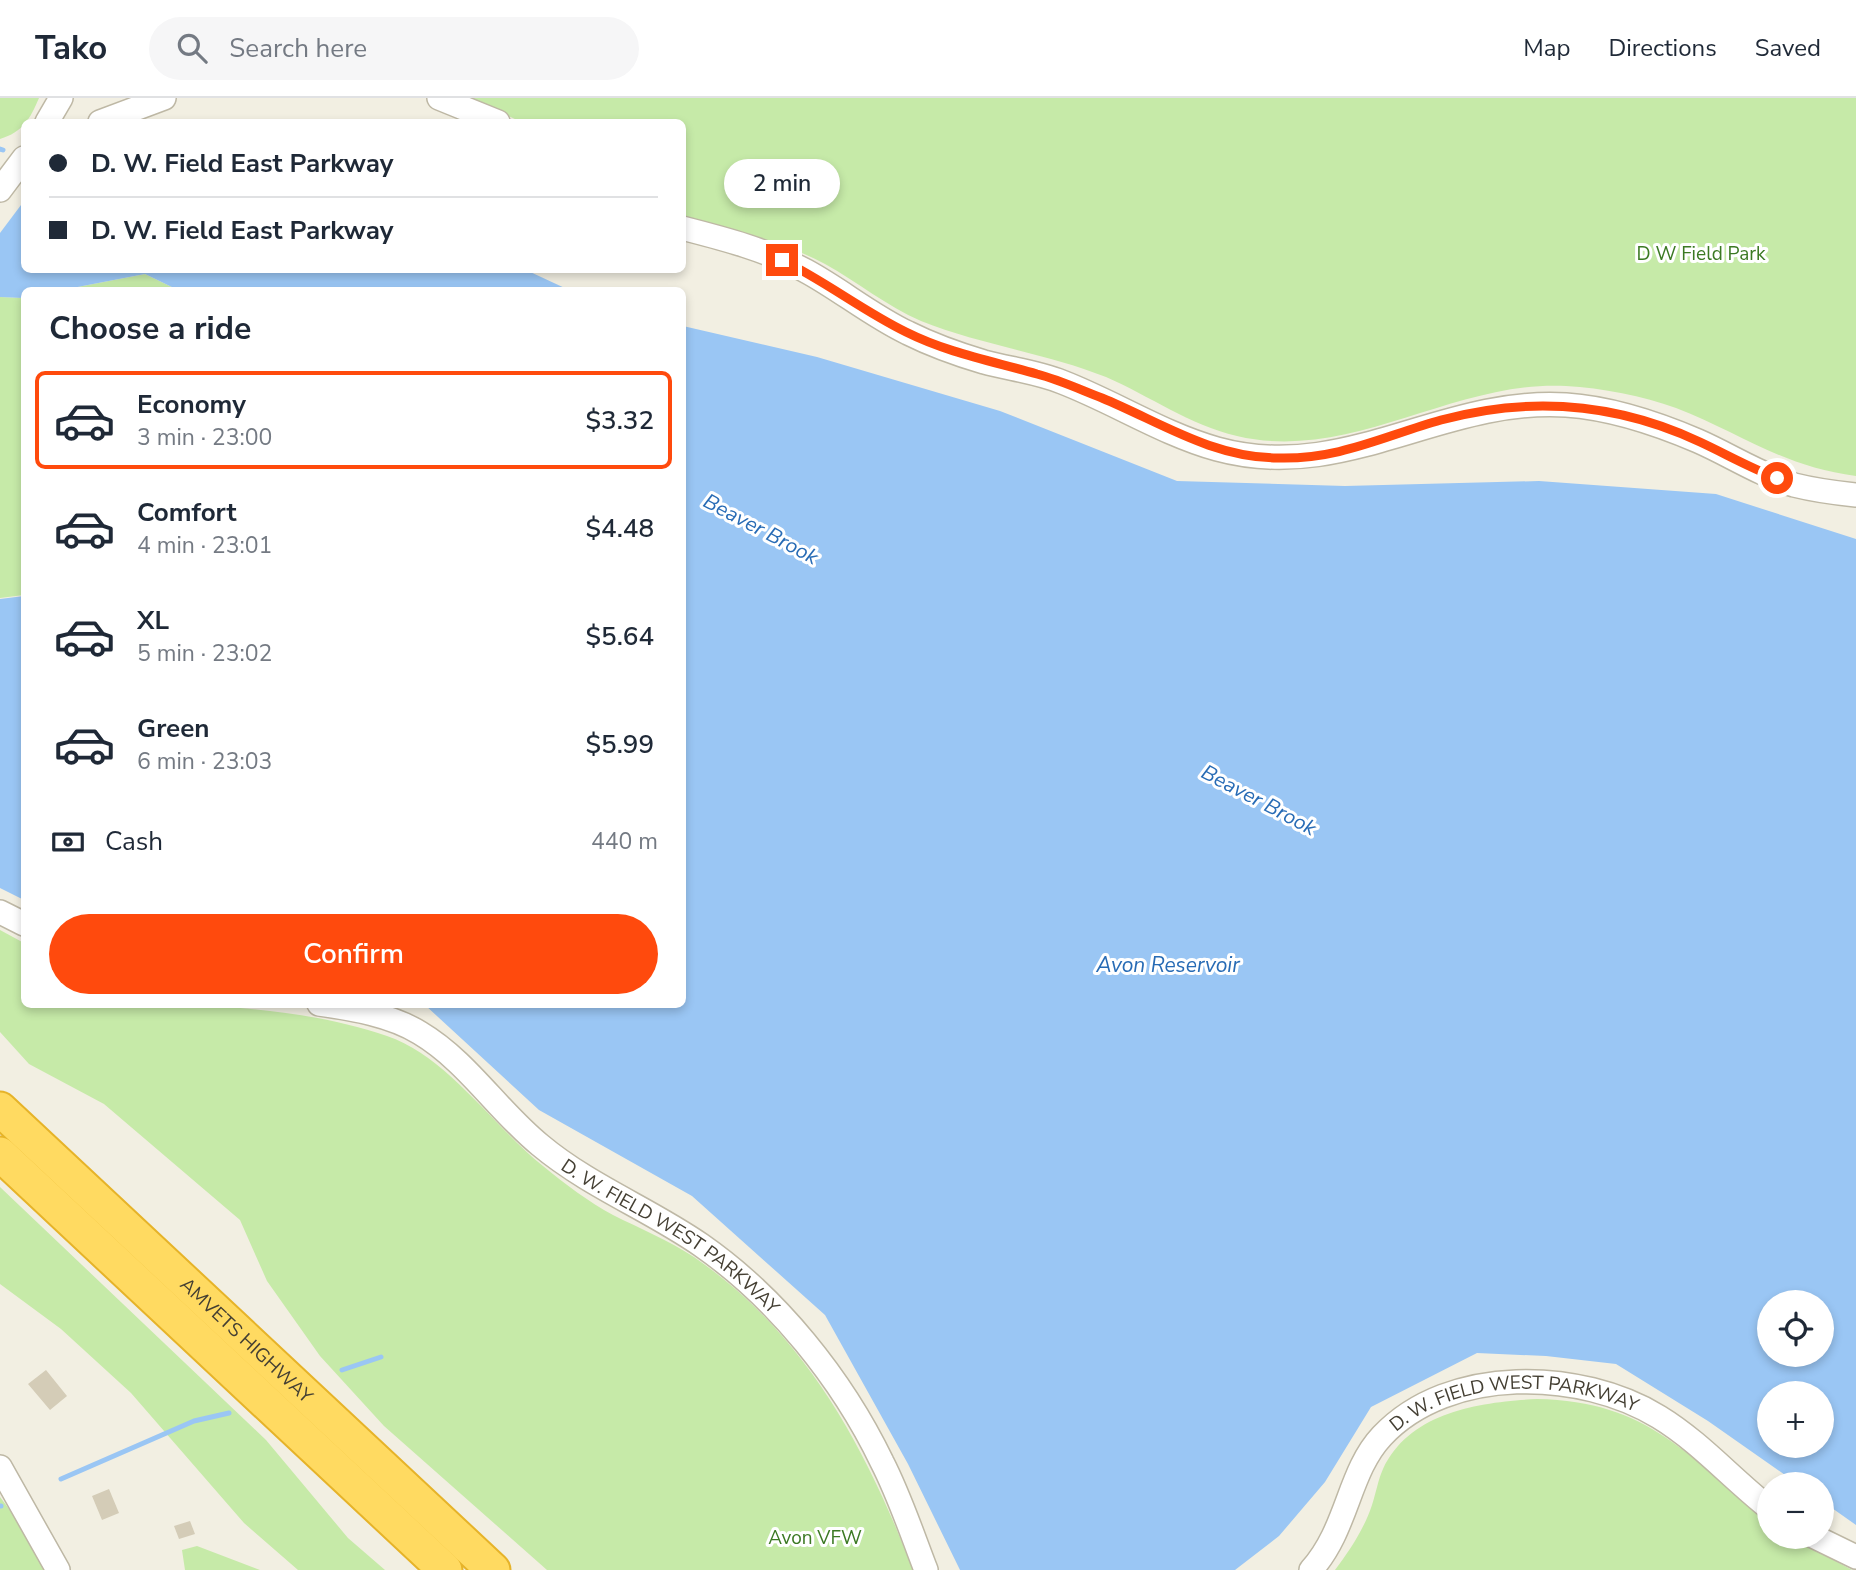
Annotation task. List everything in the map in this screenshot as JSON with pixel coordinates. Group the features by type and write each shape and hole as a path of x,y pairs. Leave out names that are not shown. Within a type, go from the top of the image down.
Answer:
{"highway":[{"name":"AMVETS HIGHWAY","path":"0,1109 493,1570"},
{"name":"AMVETS HIGHWAY","path":"0,1154 445,1570"}],"street":[{"path":"49,119 61,98"},
{"path":"108,119 164,98"},
{"path":"439,98 491,119"},
{"path":"686,229 735,242 782,260 884,320 933,344 986,362 1060,381 1198,443 1237,454 1276,458 1324,456 1361,448 1439,421 1480,411 1521,405 1566,405 1610,411 1655,424 1794,485 1856,495"},
{"path":"0,912 21,923"},
{"name":"D. W. FIELD WEST PARKWAY","path":"341,1008 382,1016 421,1033 462,1068 509,1118 562,1162 702,1246 748,1283 815,1356 861,1425 894,1489 926,1570"},
{"name":"D. W. FIELD WEST PARKWAY","path":"1311,1570 1335,1539 1361,1471 1381,1437 1399,1420 1421,1407 1470,1389 1501,1383 1534,1381 1568,1384 1632,1403 1658,1416 1693,1442 1757,1498"},
{"path":"0,1467 58,1570"},
{"path":"1834,1546 1856,1556"}],"green space":[{"path":"0,98 39,98 28,119 21,119 21,128 0,139"},
{"name":"D W Field Park","path":"472,98 1856,98 1856,476 1830,472 1784,457 1676,408 1622,393 1566,386 1524,388 1483,395 1321,439 1279,441 1237,436 1202,425 1106,377 921,321 825,264 791,248 686,219 686,119 515,119"},
{"path":"145,274 172,287 78,287"},
{"path":"0,297 21,298 21,595 0,598"},
{"name":"Avon VFW","path":"0,930 21,941 21,1008 254,1009 344,1024 387,1036 409,1046 450,1075 524,1150 586,1199 694,1257 733,1287 768,1321 800,1357 828,1396 852,1437 875,1480 913,1570 547,1570 384,1426 320,1356 267,1281 240,1220 104,1104 29,1064 0,1032"},
{"path":"0,1187 266,1440 348,1538 385,1570 298,1570 244,1523 131,1393 61,1329 0,1284"},
{"path":"1537,1399 1576,1402 1609,1410 1638,1422 1665,1437 1757,1511 1757,1549 1813,1549 1852,1570 1335,1570 1365,1522 1383,1469 1395,1449 1429,1422 1449,1413 1493,1403"},
{"path":"0,1497 25,1530 48,1570 0,1570"},
{"path":"197,1546 260,1570 185,1570 182,1550"}],"water":[{"path":"21,205 21,273 532,273 563,287 172,287 145,274 78,287 21,287 21,298 0,297 0,233"},
{"name":"Avon Reservoir","path":"686,327 817,357 1000,411 1177,481 1345,486 1539,481 1716,494 1856,539 1856,1525 1834,1509 1834,1472 1781,1472 1761,1458 1834,1458 1834,1381 1757,1381 1757,1455 1708,1421 1616,1364 1546,1356 1477,1353 1371,1407 1325,1482 1279,1536 1235,1570 960,1570 908,1464 825,1315 692,1196 539,1110 428,1008 686,1008"},
{"path":"21,596 21,898 0,888 0,599"}],"building":[{"path":"46,1370 67,1396 50,1410 28,1384"},
{"path":"109,1489 119,1513 102,1520 92,1496"},
{"path":"190,1521 195,1534 179,1539 174,1526"}],"waterway":[{"path":"342,1370 381,1357"},
{"path":"61,1479 194,1421 229,1413"}],"route":[{"path":"782,260 884,320 933,344 958,354 1060,381 1198,443 1237,454 1276,458 1324,456 1361,448 1439,421 1480,411 1521,405 1566,405 1610,411 1655,424 1777,478"}],"water label":[{"name":"Beaver Brook","path":"761,529"},
{"name":"Beaver Brook","path":"1259,800"}]}
